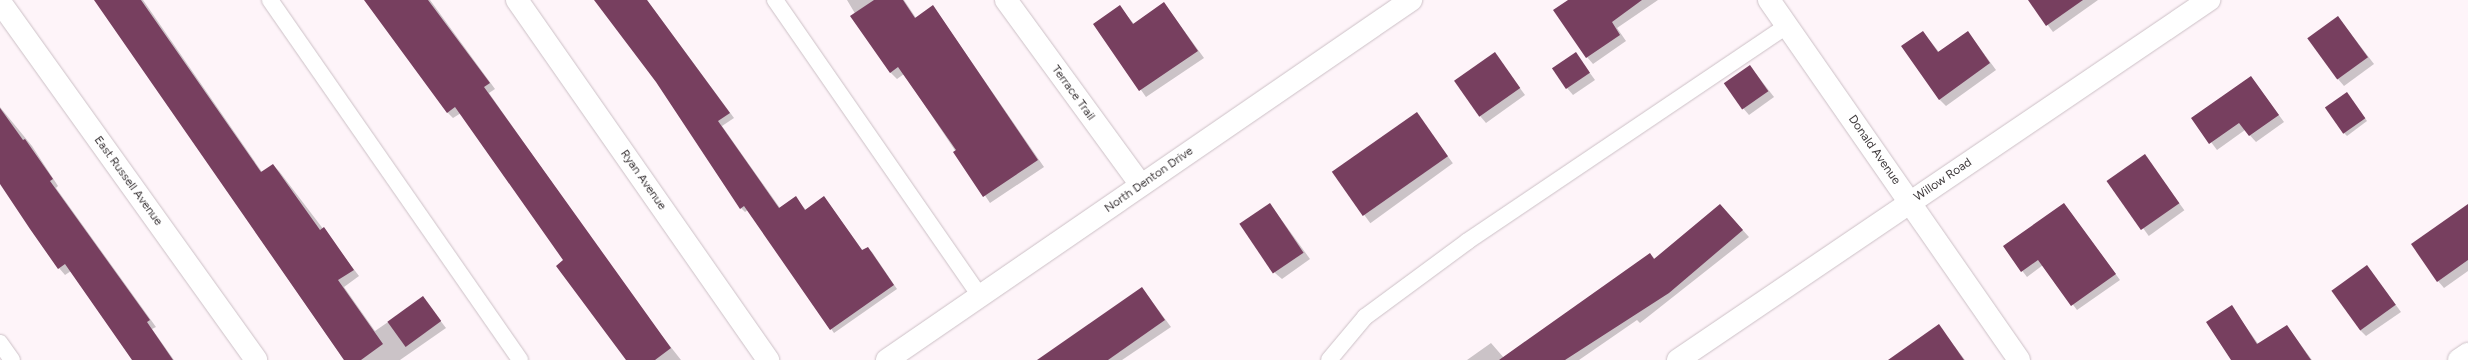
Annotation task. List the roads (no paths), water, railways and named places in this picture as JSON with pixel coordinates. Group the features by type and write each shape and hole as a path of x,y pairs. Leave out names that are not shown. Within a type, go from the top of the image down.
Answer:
{"street":[{"name":"Ryan Avenue","path":"517,0 768,360"},
{"name":"North Denton Drive","path":"887,360 1411,0"},
{"name":"Donald Avenue","path":"1769,0 2019,360"},
{"name":"Willow Road","path":"1678,360 2209,0"},
{"name":"East Russell Avenue","path":"0,2 256,360"},
{"name":"Terrace Trail","path":"1012,2 1141,185"},
{"path":"2459,360 2468,354"}],"lane":[{"path":"270,0 520,360"},
{"path":"775,0 980,296"},
{"path":"1329,360 1364,317 1462,246 1787,26"},
{"path":"0,343 12,360"}]}
